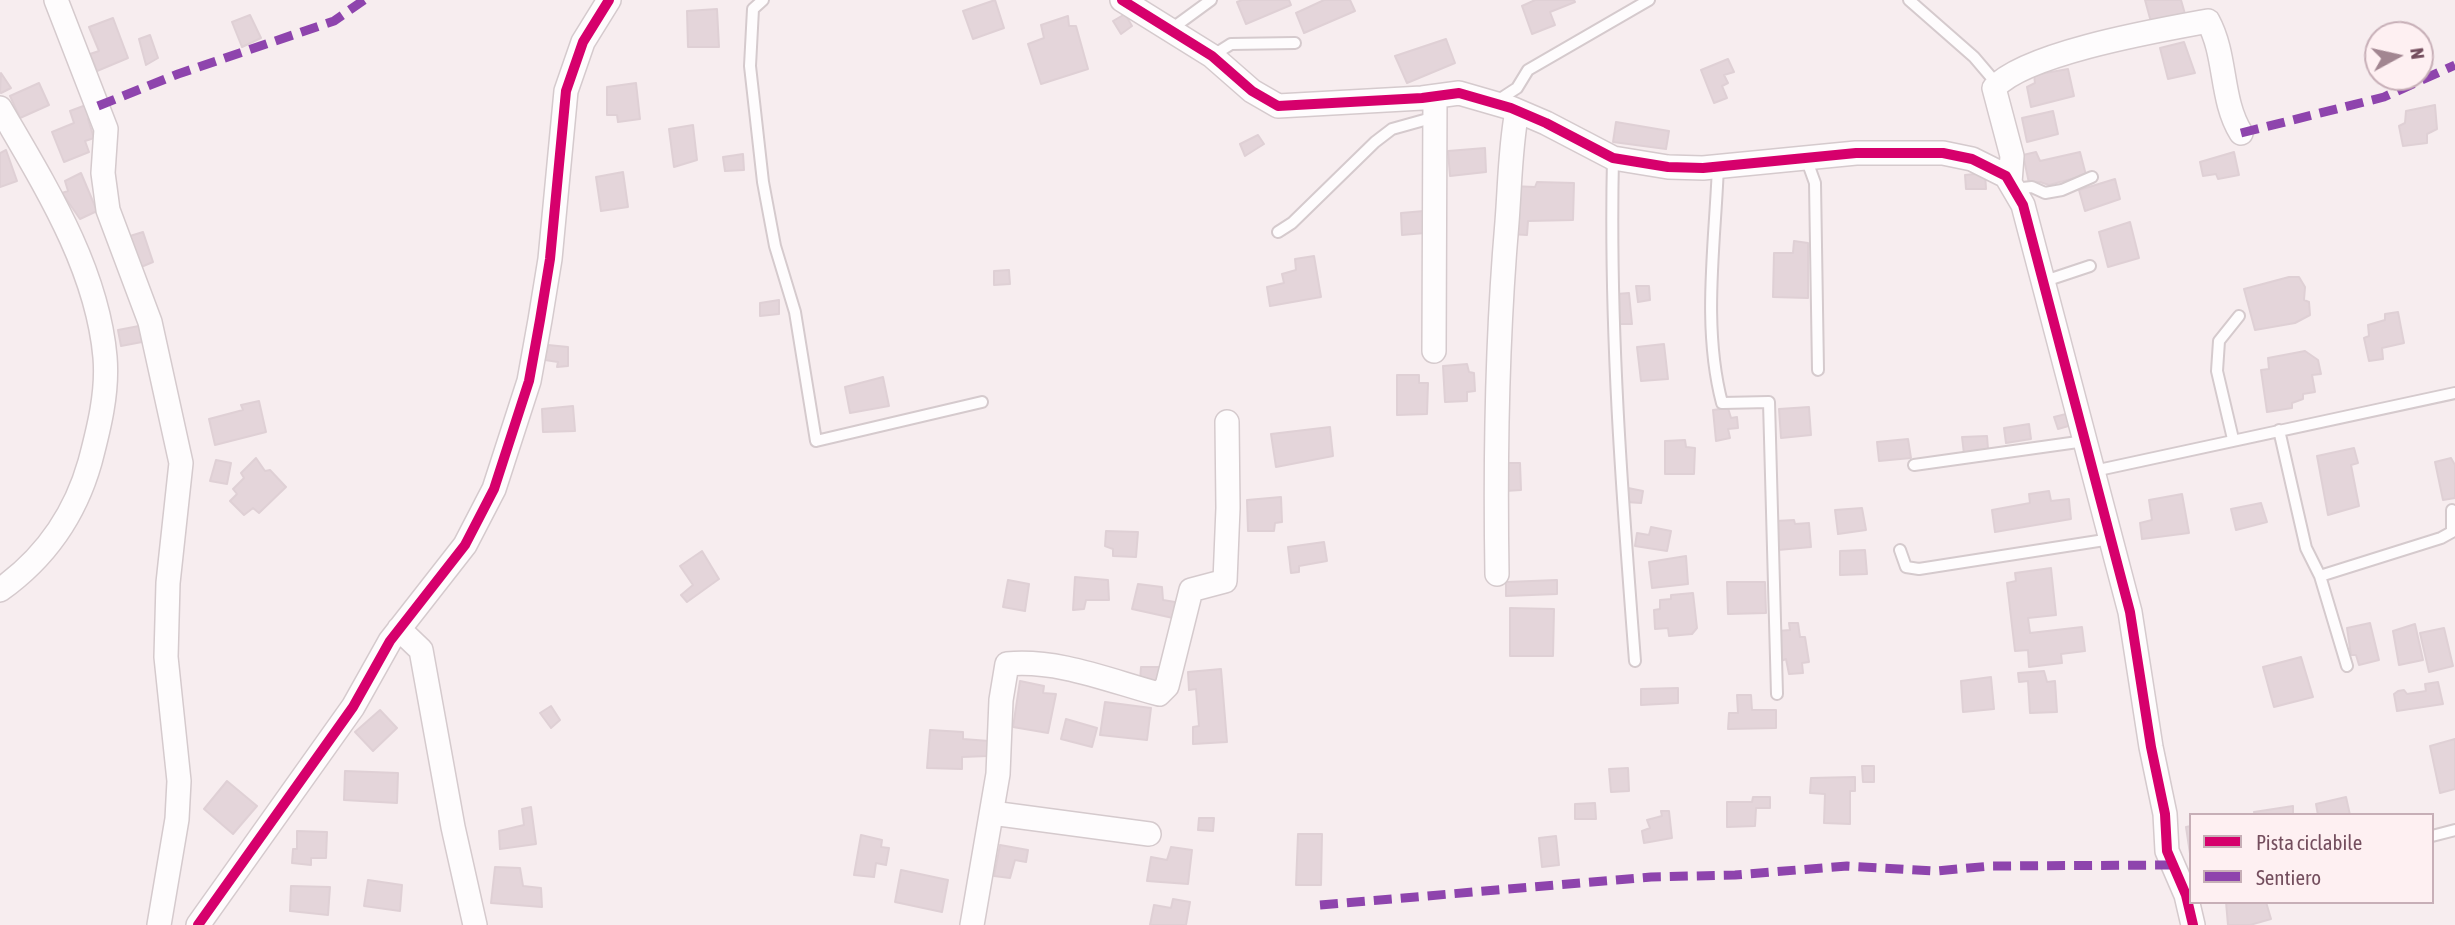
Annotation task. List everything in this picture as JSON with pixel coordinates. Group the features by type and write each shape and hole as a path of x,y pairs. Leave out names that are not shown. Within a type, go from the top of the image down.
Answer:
{"street":[{"path":"56,0 106,129 103,173 108,210 150,321 181,463 168,583 166,657 179,781 177,819 159,925"},
{"path":"198,925 306,777 353,707 399,629 465,545 494,489 529,381 550,259 566,91 583,42 609,0"},
{"path":"1122,0 1212,57 1252,90 1278,106 1435,107 1459,93 1517,111 1613,158 1668,167 1718,166 1805,156 1943,153 1972,159 2006,176 2023,205 2045,281 2130,611 2146,721 2165,814 2167,851 2186,883 2189,901"},
{"path":"2012,186 2012,156 1994,88 1997,83 2003,77 2035,64 2132,35 2208,21 2216,36 2233,120 2241,133"},
{"path":"1434,351 1435,107"},
{"path":"0,108 47,189 72,243 94,304 105,358 102,417 84,481 63,527 43,553 0,590"},
{"path":"1497,574 1495,489 1503,264 1510,143 1517,111"},
{"path":"972,925 992,813 1000,700 1007,664 1029,662 1110,679 1158,694 1167,686 1191,590 1224,581 1228,508 1227,422"},
{"path":"399,629 421,650 453,827 475,925"},
{"path":"992,813 1149,834"},
{"path":"2190,904 2193,925"}],"lane":[{"path":"763,0 753,9 750,66 763,182 775,246 796,312 816,441 982,402"},
{"path":"1170,30 1211,0"},
{"path":"1495,103 1517,88 1528,70 1649,0"},
{"path":"1909,0 1974,57 1997,83"},
{"path":"1212,57 1231,44 1295,43"},
{"path":"1278,232 1292,223 1375,142 1392,129 1435,107"},
{"path":"1805,156 1815,183 1818,370"},
{"path":"1613,158 1611,249 1616,385 1635,661"},
{"path":"1718,166 1712,291 1713,352 1721,403 1769,401 1777,694"},
{"path":"2012,186 2032,187 2045,193 2062,190 2092,177"},
{"path":"2045,281 2090,266"},
{"path":"2234,439 2217,371 2220,341 2239,317"},
{"path":"2094,471 2455,394"},
{"path":"2279,430 2306,548 2320,576 2347,666"},
{"path":"1914,465 2085,441"},
{"path":"2320,576 2441,538 2452,531 2452,510"},
{"path":"1900,550 1906,567 1919,569 2111,538"},
{"path":"2434,835 2455,830"}],"building":[{"path":"995,0 1004,28 973,39 963,11"},
{"path":"1289,0 1291,5 1246,24 1237,2"},
{"path":"1324,0 1350,0 1355,11 1304,33 1296,13"},
{"path":"1535,0 1575,2 1550,12 1555,25 1532,34 1522,6"},
{"path":"2145,0 2181,0 2185,14 2151,22"},
{"path":"717,9 719,47 688,47 687,11"},
{"path":"1125,14 1132,26 1121,34 1113,21"},
{"path":"250,15 261,38 242,47 232,22"},
{"path":"1068,16 1069,26 1076,26 1088,69 1041,84 1028,44 1044,38 1041,25"},
{"path":"113,18 128,58 97,71 90,54 99,51 89,27"},
{"path":"150,35 158,58 146,65 139,39"},
{"path":"1446,39 1455,63 1407,83 1395,56"},
{"path":"2184,42 2195,73 2168,79 2160,48"},
{"path":"1728,59 1734,72 1724,75 1728,83 1722,86 1727,98 1714,103 1701,70"},
{"path":"2068,69 2074,96 2031,107 2027,87 2035,83 2034,75"},
{"path":"1,73 11,88 1,93 0,92"},
{"path":"39,83 49,105 20,118 10,96"},
{"path":"636,83 640,119 618,122 617,115 607,115 607,87"},
{"path":"86,105 92,117 88,119 94,138 85,141 89,152 64,162 52,132 74,123 70,111"},
{"path":"2435,105 2437,129 2427,134 2427,143 2403,146 2399,126 2405,123 2406,111"},
{"path":"2053,111 2058,134 2027,142 2022,118"},
{"path":"1616,122 1669,131 1666,149 1613,142"},
{"path":"693,125 697,160 674,167 669,129"},
{"path":"1258,135 1264,144 1245,156 1240,144"},
{"path":"1485,148 1486,172 1450,176 1448,151"},
{"path":"6,150 17,181 0,187 0,153"},
{"path":"2036,152 2040,161 2080,152 2086,175 2049,185 2029,183 2023,155"},
{"path":"2234,152 2239,175 2218,179 2216,174 2203,176 2200,162"},
{"path":"743,154 744,170 725,171 723,157"},
{"path":"623,172 628,207 601,211 596,177"},
{"path":"81,173 97,211 80,219 62,193 68,191 65,181"},
{"path":"1985,173 1986,189 1966,189 1965,175"},
{"path":"2115,179 2120,199 2085,211 2079,190"},
{"path":"1537,182 1574,183 1573,220 1528,221 1527,235 1510,234 1511,186 1535,187"},
{"path":"1424,211 1425,233 1402,235 1401,213"},
{"path":"2130,222 2139,258 2108,267 2099,232"},
{"path":"143,232 153,262 141,267 130,236"},
{"path":"1794,241 1808,243 1808,298 1773,297 1774,253 1793,253"},
{"path":"1314,256 1321,297 1270,306 1267,287 1284,283 1282,274 1296,270 1295,259"},
{"path":"1009,270 1010,284 994,285 994,271"},
{"path":"2289,277 2299,277 2305,287 2304,300 2309,302 2310,315 2295,323 2255,330 2244,289"},
{"path":"1636,286 1649,286 1650,300 1638,302"},
{"path":"1629,293 1632,324 1619,324 1616,294"},
{"path":"779,300 779,314 760,316 760,303"},
{"path":"2398,312 2404,343 2382,348 2383,359 2369,361 2364,338 2369,336 2368,325 2385,320 2385,314"},
{"path":"139,326 142,342 121,346 118,330"},
{"path":"1664,344 1668,379 1641,381 1637,347"},
{"path":"548,345 568,347 568,366 557,367 558,362 545,360"},
{"path":"2305,351 2318,360 2321,374 2312,375 2315,392 2303,394 2303,399 2292,403 2292,408 2267,412 2261,370 2269,369 2268,358"},
{"path":"1467,364 1469,372 1474,373 1475,391 1467,392 1467,401 1445,402 1443,366"},
{"path":"1397,375 1419,375 1419,383 1428,383 1427,414 1397,415"},
{"path":"883,377 889,406 850,413 845,387"},
{"path":"259,401 266,432 215,445 209,419 243,410 241,405"},
{"path":"573,406 575,431 543,432 542,409"},
{"path":"1809,407 1811,435 1781,438 1779,409"},
{"path":"1728,408 1731,418 1737,417 1738,428 1728,429 1730,438 1716,441 1713,410"},
{"path":"2070,413 2072,425 2058,429 2054,417"},
{"path":"2029,424 2031,439 2006,443 2004,428"},
{"path":"1330,427 1333,456 1276,467 1271,434"},
{"path":"1987,436 1988,449 1964,454 1962,437"},
{"path":"1908,439 1911,458 1879,461 1877,442"},
{"path":"1685,440 1686,447 1695,448 1694,474 1665,474 1665,441"},
{"path":"2354,448 2358,463 2351,465 2359,506 2328,515 2317,456"},
{"path":"256,458 265,471 270,470 286,487 259,513 253,508 244,515 230,501 237,494 233,489 244,478 241,473"},
{"path":"2451,458 2455,465 2455,498 2443,500 2435,462"},
{"path":"216,460 231,463 227,484 210,481"},
{"path":"1504,463 1520,463 1521,490 1505,491"},
{"path":"1628,488 1643,491 1641,503 1626,502"},
{"path":"2049,491 2051,501 2069,499 2071,519 1995,532 1992,510 2030,503 2029,494"},
{"path":"2182,494 2189,533 2142,539 2140,523 2152,520 2149,500"},
{"path":"1281,497 1282,522 1275,523 1274,531 1248,531 1247,500"},
{"path":"2261,503 2267,522 2236,530 2231,509"},
{"path":"1862,508 1866,530 1838,534 1835,510"},
{"path":"1794,520 1795,524 1809,523 1811,547 1778,550 1776,521"},
{"path":"1651,527 1671,531 1667,551 1635,546 1637,533 1649,535"},
{"path":"1106,531 1138,532 1136,557 1113,556 1113,549 1105,546"},
{"path":"1324,542 1327,561 1299,566 1299,572 1291,573 1288,547"},
{"path":"1865,550 1867,574 1840,575 1840,551"},
{"path":"702,551 719,579 687,602 681,595 693,585 680,566"},
{"path":"1686,556 1688,584 1652,588 1649,562"},
{"path":"2051,568 2056,615 2028,618 2030,633 2082,627 2085,651 2061,654 2062,663 2029,667 2028,650 2015,651 2007,583 2016,581 2015,573"},
{"path":"1075,577 1108,580 1109,600 1086,600 1084,609 1073,610"},
{"path":"1008,580 1029,584 1025,611 1003,607"},
{"path":"1557,580 1557,594 1506,596 1506,582"},
{"path":"1727,582 1765,582 1766,613 1728,614"},
{"path":"1138,584 1162,587 1163,600 1175,602 1173,618 1132,609"},
{"path":"1693,593 1697,628 1692,634 1669,636 1668,628 1655,629 1654,610 1660,609 1660,600 1671,599 1671,595"},
{"path":"1510,608 1554,609 1553,656 1510,656"},
{"path":"1789,623 1798,623 1800,637 1805,637 1809,662 1802,663 1803,673 1789,674 1786,659 1781,661 1778,631 1790,630"},
{"path":"2370,623 2379,660 2359,665 2356,655 2351,655 2347,628"},
{"path":"2415,624 2423,660 2399,665 2393,631"},
{"path":"2444,628 2453,666 2429,672 2420,633"},
{"path":"2301,657 2313,697 2274,707 2263,667"},
{"path":"1141,667 1159,667 1158,683 1140,681"},
{"path":"1221,669 1227,742 1193,744 1193,727 1199,726 1196,689 1189,690 1188,672"},
{"path":"2044,671 2047,682 2055,681 2057,712 2030,713 2028,681 2019,682 2018,673"},
{"path":"1991,677 1994,709 1963,712 1961,681"},
{"path":"1020,681 1044,686 1043,693 1056,694 1048,733 1013,727"},
{"path":"2438,682 2443,704 2397,711 2394,694 2398,691 2404,690 2407,694 2426,691 2425,684"},
{"path":"1678,688 1678,703 1641,705 1641,689"},
{"path":"1737,695 1751,695 1752,710 1776,710 1776,728 1728,729 1729,713 1738,713"},
{"path":"1105,702 1151,708 1147,740 1100,735"},
{"path":"551,706 560,720 551,728 540,713"},
{"path":"380,710 397,728 373,751 355,732"},
{"path":"1066,719 1097,728 1092,747 1061,739"},
{"path":"930,730 963,732 963,739 989,741 988,756 962,757 962,769 927,768"},
{"path":"2455,739 2455,789 2440,793 2430,746"},
{"path":"1862,766 1874,766 1874,782 1863,782"},
{"path":"1628,768 1629,791 1611,792 1609,769"},
{"path":"345,771 398,773 397,803 344,800"},
{"path":"1855,777 1855,791 1850,791 1850,824 1824,823 1825,794 1810,793 1811,778"},
{"path":"227,781 257,806 233,834 204,809"},
{"path":"1753,797 1770,797 1770,808 1756,808 1755,826 1727,827 1727,802 1752,802"},
{"path":"2346,797 2350,813 2318,813 2316,804"},
{"path":"1595,803 1596,819 1575,819 1575,804"},
{"path":"2293,806 2293,813 2254,812"},
{"path":"531,807 536,844 500,849 499,831 524,825 522,809"},
{"path":"1661,811 1669,811 1672,838 1644,843 1642,831 1650,828 1647,820 1662,816"},
{"path":"1199,818 1214,818 1213,831 1198,830"},
{"path":"297,831 327,832 326,858 311,858 311,865 292,863 293,849 297,849"},
{"path":"1298,834 1322,834 1321,885 1296,885"},
{"path":"861,835 882,840 881,847 889,848 886,865 876,863 874,877 854,875"},
{"path":"1556,836 1559,865 1542,867 1539,838"},
{"path":"1000,845 1028,850 1026,862 1015,860 1010,878 994,876"},
{"path":"1171,847 1192,850 1188,884 1147,881 1151,857 1167,860"},
{"path":"495,867 520,868 523,886 541,888 542,907 491,903"},
{"path":"901,870 948,880 942,912 895,902"},
{"path":"368,880 402,885 400,911 364,906"},
{"path":"291,886 330,887 328,915 290,911"},
{"path":"1173,899 1190,902 1186,925 1150,925 1154,905 1171,908"},
{"path":"2226,904 2267,904 2271,919 2250,925 2228,925"}],"marked path":[{"path":"98,106 178,74 334,21 364,0"},
{"path":"2241,133 2384,97 2455,65"},
{"path":"1320,905 1651,877 1735,875 1847,866 1936,871 1991,866 2173,865"}],"cycle path":[{"path":"198,925 353,707 390,641 465,545 494,489 529,381 550,259 566,91 583,42 609,0"},
{"path":"1122,0 1212,56 1252,91 1278,106 1422,98 1459,93 1511,108 1613,158 1668,167 1703,168 1856,153 1943,153 1972,159 2006,176 2023,205 2130,612 2151,747 2165,814 2167,851 2186,895 2193,925"}]}
